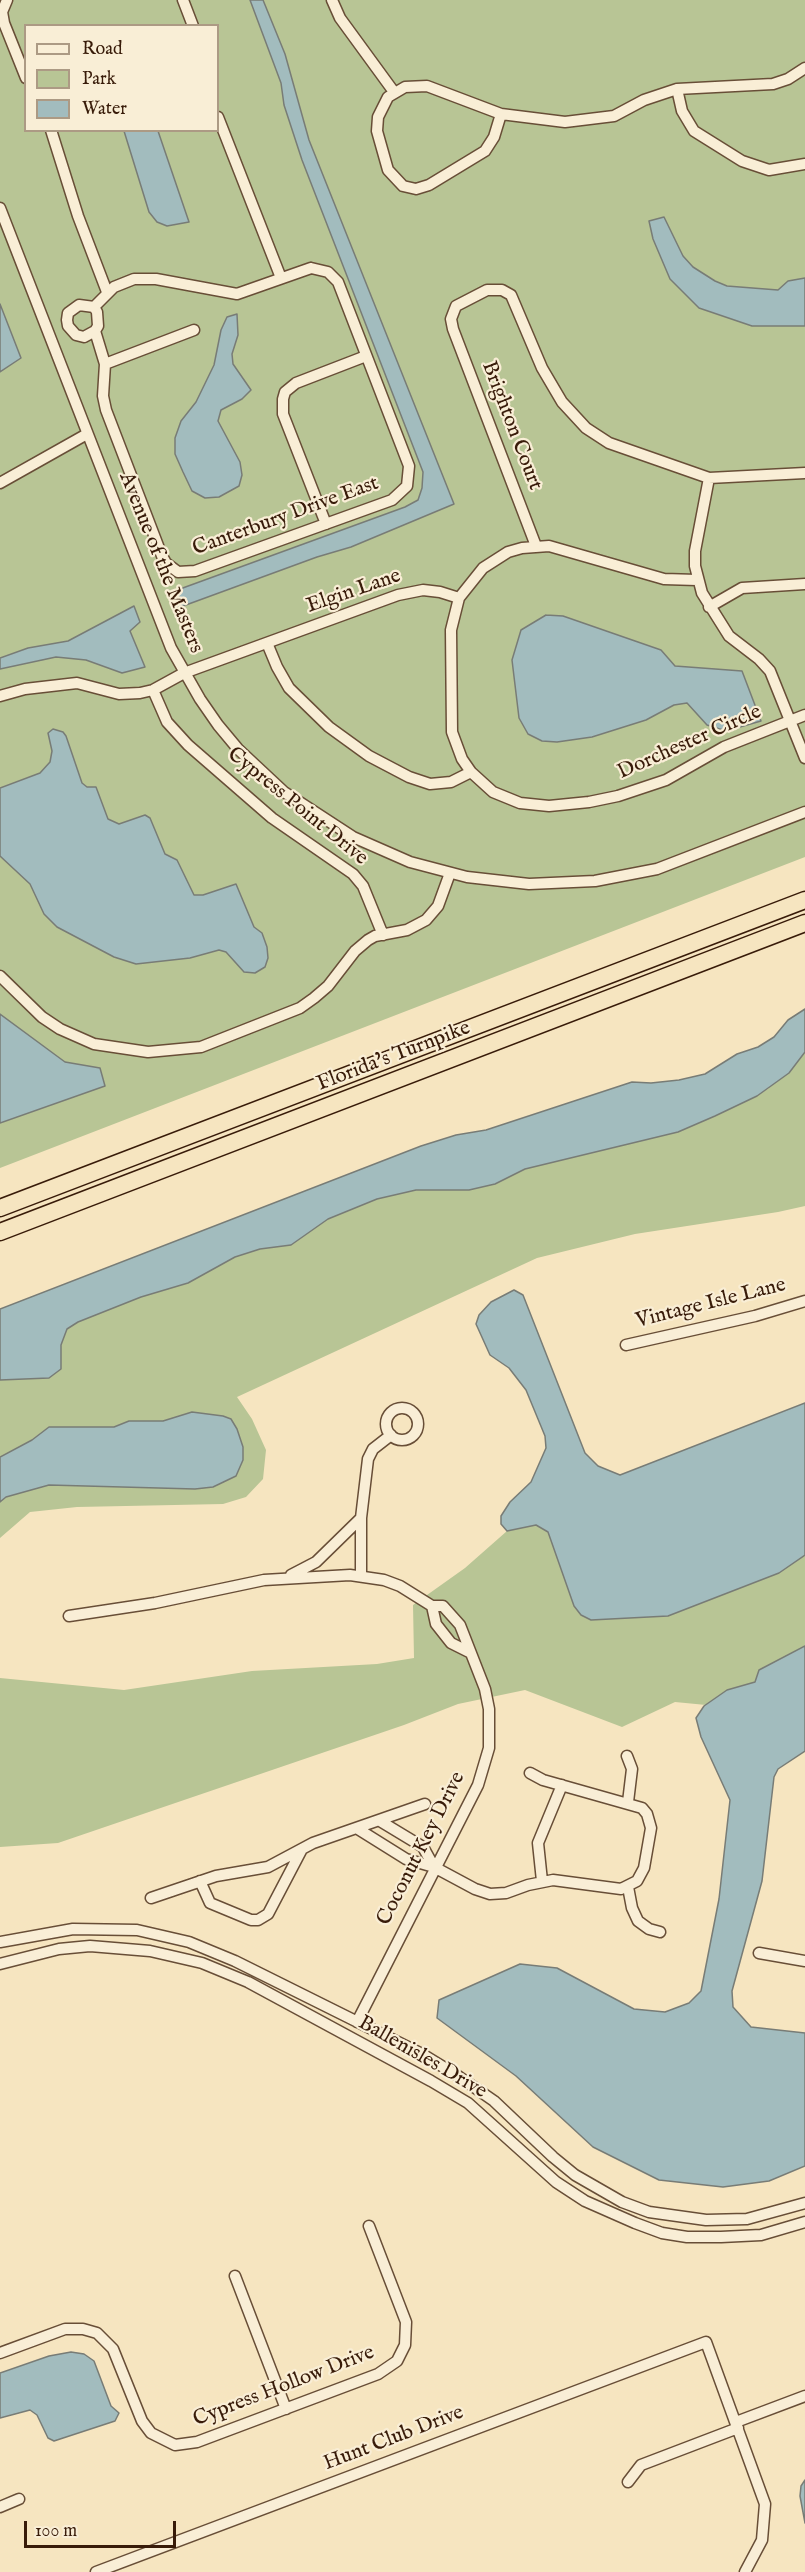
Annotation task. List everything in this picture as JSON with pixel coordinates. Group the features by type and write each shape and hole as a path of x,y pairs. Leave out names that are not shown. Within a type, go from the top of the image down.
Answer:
{"highway":[{"name":"Florida's Turnpike","path":"0,1208 805,900"},
{"name":"Florida's Turnpike","path":"0,1232 805,923"}],"street":[{"path":"7,0 2,12 3,23 24,73"},
{"path":"183,0 192,24"},
{"path":"332,0 340,18 394,92"},
{"path":"501,114 494,137 479,157 429,185 416,189 403,186 392,177 378,138 378,117 384,103 394,92 412,85 427,86 501,114 547,121 591,120 621,114 644,100 677,89 773,84 788,79 805,68"},
{"path":"677,89 682,111 689,125 705,139 732,156 748,165 769,170 805,164"},
{"path":"219,120 281,278"},
{"path":"52,132 78,216 107,292 94,307 79,305 68,313 68,326 76,335 84,337 95,331"},
{"name":"Avenue of the Masters","path":"0,208 161,627 184,673 225,733 284,792 353,837 410,862 450,873 529,884 595,881 626,876 687,860 805,812"},
{"name":"Canterbury Drive East","path":"94,307 97,312 98,326 95,331 105,364 103,396 106,410 162,556 171,568 178,572 195,571 399,496 410,479 409,466 334,276 322,269 311,268 237,294 149,278 127,280 107,292"},
{"name":"Brighton Court","path":"536,546 451,319 456,306 479,294 494,289 511,295 551,387 575,418 597,436 628,452 709,478"},
{"path":"48,333 68,326"},
{"path":"105,364 194,330"},
{"path":"326,524 283,414 282,399 285,392 296,383 366,356"},
{"path":"0,483 87,434"},
{"path":"805,473 709,478 695,551 697,580 709,607 729,636 759,659 770,671 805,758"},
{"path":"459,598 472,578 494,559 508,552 536,546 564,548 664,579 697,580"},
{"path":"709,607 742,588 805,584"},
{"name":"Elgin Lane","path":"184,673 414,591 440,592 459,598"},
{"name":"Dorchester Circle","path":"459,598 451,630 450,717 456,746 471,772 493,792 520,803 549,806 589,802 638,791 666,780 724,747 805,715"},
{"path":"267,643 289,688 329,727 369,756 409,777 430,784 451,782 471,772"},
{"path":"0,696 77,683 119,694 153,690 184,673"},
{"name":"Cypress Point Drive","path":"153,690 167,722 188,745 272,818 353,874 363,886 383,936"},
{"path":"0,976 42,1017 73,1036 113,1049 174,1051 201,1047 300,1008 328,986 361,945 375,936 407,930 426,920 438,906 450,873"},
{"name":"Vintage Isle Lane","path":"626,1345 755,1316 805,1301"},
{"path":"361,1576 361,1518 368,1459 374,1449 391,1435"},
{"path":"283,1578 316,1562 361,1518"},
{"name":"Coconut Key Drive","path":"69,1616 155,1603 230,1586 283,1578 361,1576 400,1586 432,1606 443,1606 460,1625 485,1689 489,1709 489,1748 478,1785 434,1867 357,2022"},
{"path":"432,1606 436,1624 451,1643 469,1652"},
{"path":"627,1756 632,1769 628,1802"},
{"path":"358,1829 406,1859 434,1867 476,1889 490,1893 506,1893 542,1881 568,1880 621,1888 628,1887 641,1875 651,1828 647,1814 642,1808 628,1802 562,1785 530,1773"},
{"path":"542,1881 538,1843 562,1785"},
{"path":"151,1898 200,1881 268,1867 302,1849 425,1804"},
{"path":"380,1821 423,1847 434,1867"},
{"path":"200,1881 210,1903 252,1920 258,1920 268,1914 302,1849"},
{"path":"628,1887 632,1908 638,1921 649,1929 660,1932"},
{"name":"Ballenisles Drive","path":"0,1942 73,1929 137,1930 189,1942 235,1961 458,2076 494,2101 568,2169 622,2202 649,2212 706,2220 747,2219 805,2203"},
{"name":"Ballenisles Drive","path":"0,1964 59,1949 90,1946 150,1951 202,1963 248,1982 468,2103 556,2182 585,2201 635,2223 662,2233 687,2237 721,2237 760,2235 805,2222"},
{"path":"759,1953 805,1961"},
{"name":"Cypress Hollow Drive","path":"0,2353 65,2329 83,2328 97,2333 113,2349 146,2427 157,2438 174,2445 197,2442 378,2374 392,2366 402,2352 407,2338 406,2322 369,2226"},
{"path":"234,2276 286,2409"},
{"name":"Hunt Club Drive","path":"96,2572 706,2342 737,2425"},
{"path":"628,2482 641,2465 805,2396"},
{"path":"737,2425 761,2488 766,2513 762,2540 745,2572"},
{"path":"0,2507 19,2499"}],"green space":[{"path":"0,0 805,0 805,857 0,1168"},
{"path":"805,1032 805,1206 635,1234 537,1258 237,1397 252,1419 266,1450 263,1479 246,1497 223,1504 77,1507 30,1512 0,1538 0,1346 437,1172 768,1089"},
{"path":"542,1516 805,1536 805,1671 727,1707 675,1702 622,1727 525,1690 458,1704 404,1725 58,1843 0,1847 0,1678 124,1690 252,1671 377,1664 414,1658 413,1605 465,1568 507,1531"}],"water":[{"path":"250,0 263,0 285,54 309,140 454,504 351,547 317,557 175,609 169,593 405,507 418,500 422,488 423,472 302,160 284,105 281,83"},
{"path":"124,132 158,132 189,222 167,226 157,222 149,212"},
{"path":"664,217 683,256 693,267 715,281 727,286 778,290 788,281 805,278 805,326 752,326 699,308 670,279 653,239 649,221"},
{"path":"0,304 21,358 0,372"},
{"path":"237,314 238,335 232,354 233,364 251,390 242,399 221,410 218,421 240,462 242,475 239,486 219,497 205,498 192,491 175,454 175,438 181,421 196,402 214,365 221,330 227,317"},
{"path":"134,606 140,622 130,631 145,667 122,673 86,660 56,657 0,669 0,658 28,648 68,641"},
{"path":"546,615 563,616 661,650 675,666 742,671 761,721 726,731 707,725 687,703 674,705 646,720 592,737 557,742 542,741 528,734 519,718 512,660 521,630"},
{"path":"53,729 63,732 66,736 82,783 87,787 96,787 108,819 119,824 145,815 150,818 165,854 177,860 194,895 203,895 236,884 254,927 262,933 267,947 268,958 265,967 255,973 244,972 226,952 219,950 190,958 136,964 114,957 57,927 44,914 30,884 0,856 0,788 40,773 50,762 52,751 48,733"},
{"path":"805,1009 805,1052 789,1073 757,1096 715,1116 678,1132 525,1169 495,1184 469,1190 416,1190 377,1199 328,1219 291,1245 260,1249 235,1257 188,1283 141,1297 78,1322 67,1329 61,1345 61,1369 49,1378 0,1380 0,1309 421,1146 456,1135 486,1130 632,1082 651,1083 679,1080 705,1074 737,1054 758,1047 774,1037 788,1020"},
{"path":"0,1014 65,1062 100,1068 105,1086 0,1123"},
{"path":"514,1290 523,1295 585,1453 598,1466 620,1475 805,1403 805,1555 779,1573 668,1616 591,1620 581,1615 574,1606 548,1532 536,1525 507,1531 501,1524 501,1516 510,1502 531,1482 546,1448 545,1436 526,1390 509,1368 490,1355 476,1324 479,1315 491,1302"},
{"path":"192,1412 231,1419 243,1447 243,1460 236,1476 213,1487 195,1489 49,1485 6,1497 0,1502 0,1457 32,1440 49,1427 114,1427 129,1421 163,1421"},
{"path":"805,1646 805,1751 778,1769 774,1777 762,1881 732,1991 733,2007 751,2027 805,2033 805,2166 769,2181 723,2187 659,2180 593,2147 516,2076 437,2018 439,2000 520,1964 557,1968 634,2009 665,2012 689,2003 701,1991 719,1899 730,1800 701,1737 696,1718 704,1706 727,1690 755,1682 759,1670"},
{"path":"71,2352 84,2354 94,2361 111,2406 119,2413 115,2421 54,2441 48,2438 37,2415 30,2410 0,2418 0,2373 49,2356"},
{"path":"805,2480 805,2523 800,2496 801,2486"}]}
